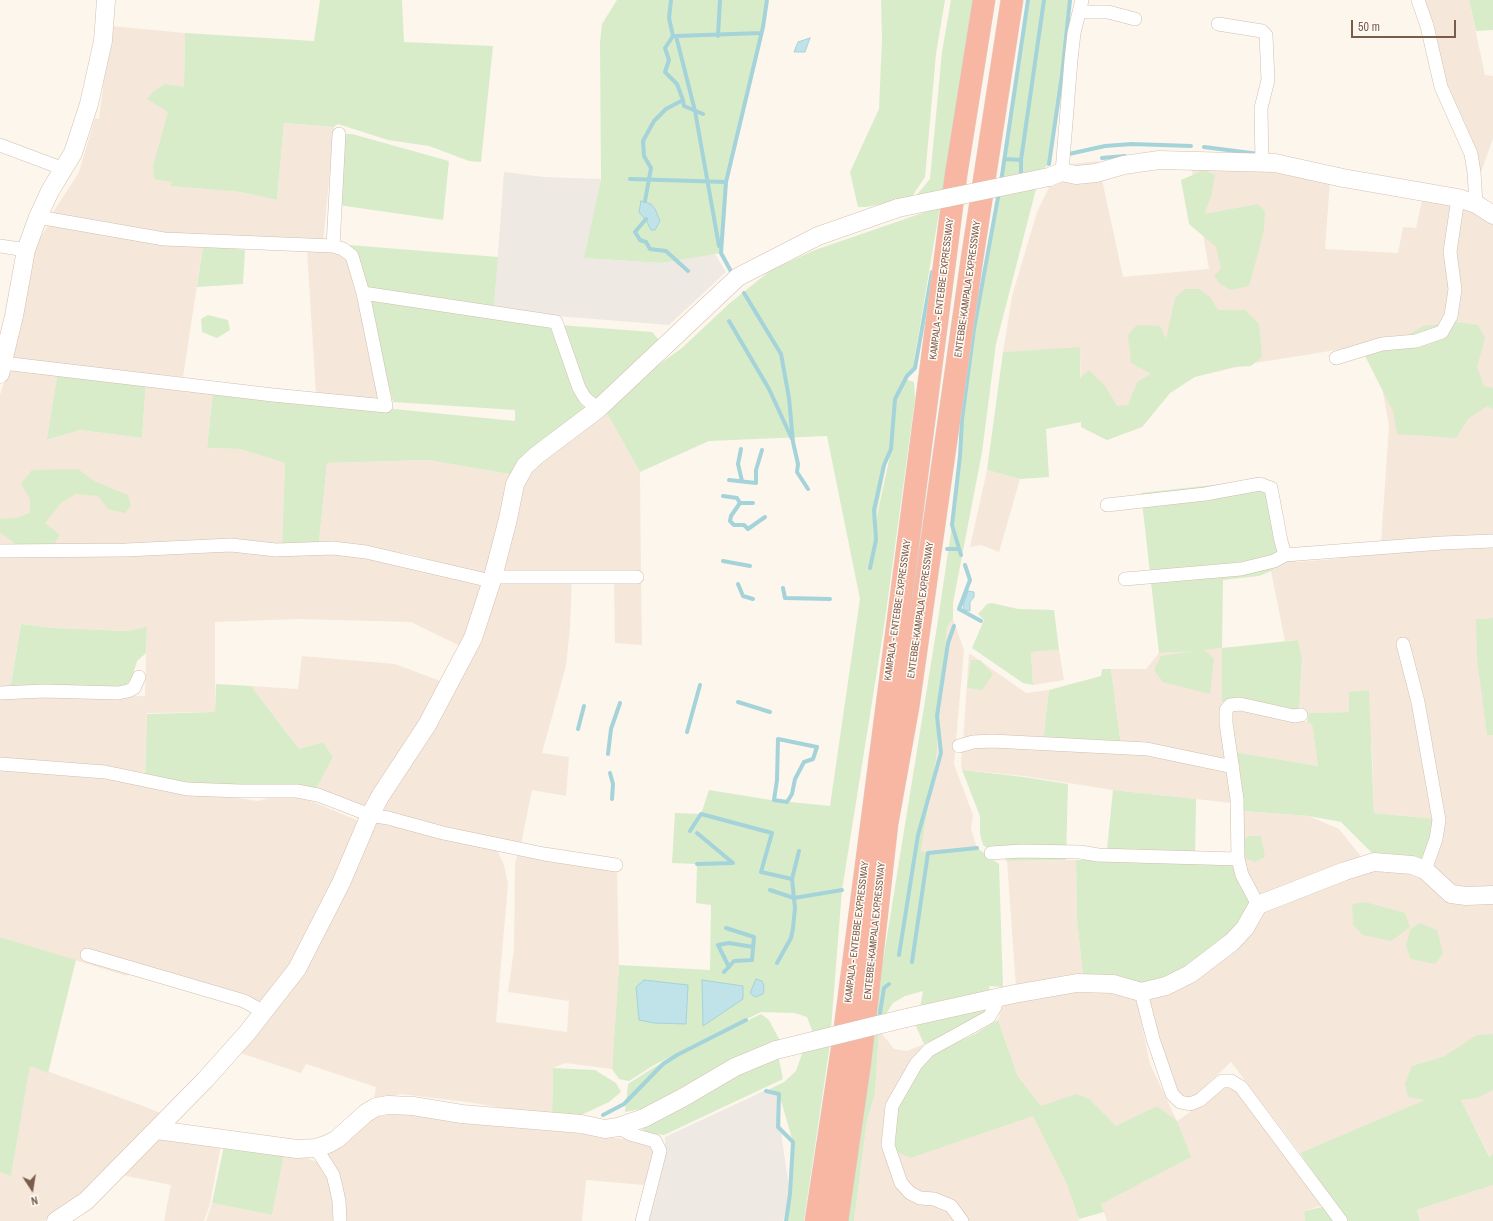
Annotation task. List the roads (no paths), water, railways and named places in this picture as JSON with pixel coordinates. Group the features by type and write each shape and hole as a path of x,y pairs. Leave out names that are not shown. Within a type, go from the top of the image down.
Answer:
{"highway":[{"name":"KAMPALA - ENTEBBE EXPRESSWAY","path":"816,1221 842,1043 956,175 984,0"},
{"name":"ENTEBBE-KAMPALA EXPRESSWAY","path":"837,1221 860,1062 887,824 908,707 972,259 1012,0"}],"street":[{"path":"38,217 164,239 333,246 343,249 352,256 363,293 386,406 1,368 14,316 26,250 38,217 50,191 73,153 89,104 103,41 106,0"},
{"path":"1418,0 1427,26 1441,87 1471,154 1476,204"},
{"path":"1055,174 1074,33 1081,6 1135,19"},
{"path":"1218,24 1262,31 1266,35 1268,80 1261,108 1262,163"},
{"path":"333,246 339,134"},
{"path":"0,146 64,169"},
{"path":"56,1221 86,1202 157,1130 242,1039 297,969 341,883 370,816 381,795 426,725 465,655 479,621 492,579 508,519 515,484 525,466 537,455 598,409 738,277 818,236 898,208 1055,174 1076,175 1096,173 1124,165 1159,160 1274,163 1343,178 1458,198 1476,204 1493,215"},
{"path":"1336,358 1382,344 1416,341 1442,332 1451,316 1455,289 1450,252 1458,198"},
{"path":"0,246 26,250"},
{"path":"363,293 556,322 579,388 585,398 598,409"},
{"path":"1107,505 1206,494 1260,484 1271,488 1285,555"},
{"path":"1124,579 1241,569 1274,561 1285,555 1442,543 1493,541"},
{"path":"0,551 126,550 231,545 282,550 333,548 366,552 492,579 637,577"},
{"path":"1403,644 1420,709 1439,820 1436,838 1425,870"},
{"path":"0,693 44,691 118,693 134,688 139,677"},
{"path":"1258,905 1242,875 1238,860 1238,799 1226,723 1226,710 1230,705 1240,704 1294,716 1301,715"},
{"path":"959,746 973,742 992,741 1147,749 1233,767"},
{"path":"0,764 105,772 187,789 296,791 318,795 370,816 388,818 443,833 544,854 616,865"},
{"path":"991,853 1021,851 1080,852 1098,855 1238,860"},
{"path":"157,1130 289,1148 316,1148 328,1144 337,1138 366,1113 376,1107 388,1105 413,1106 462,1114 581,1124 605,1129 618,1127 644,1118 735,1067 776,1050 906,1018 1077,983 1113,984 1141,992 1166,986 1190,974 1211,960 1232,942 1245,928 1258,905 1345,871 1374,862 1412,865 1425,870 1451,894 1466,896 1493,895"},
{"path":"87,955 244,1001 264,1012"},
{"path":"1141,992 1153,1039 1172,1094 1180,1102 1190,1104 1200,1100 1222,1081 1231,1080 1241,1087 1341,1221"},
{"path":"962,1221 952,1206 934,1199 920,1198 910,1193 901,1183 888,1145 892,1106 916,1064 929,1050 989,1017 995,1007 996,999"},
{"path":"618,1127 630,1134 655,1142 660,1151 642,1221"},
{"path":"316,1148 333,1176 339,1201 340,1221"}],"water":[{"path":"810,38 805,52 794,52 798,42"},
{"path":"641,201 651,204 655,209 660,221 655,230 651,230 646,220 639,212"},
{"path":"968,591 974,592 974,597 970,602 970,611 964,610 963,606"},
{"path":"756,979 762,981 764,986 763,994 755,997 750,993"},
{"path":"644,980 688,985 686,1024 654,1023 639,1020 636,987"},
{"path":"702,980 743,986 743,999 703,1026"}],"waterway":[{"path":"645,201 651,168 644,156 643,141 654,121 666,109 683,100 677,84 665,72 669,60 665,48 673,36 669,18 671,0"},
{"path":"718,36 720,0"},
{"path":"733,275 721,253 726,182 763,27 767,0"},
{"path":"1001,182 1028,0"},
{"path":"1021,172 1021,160 1044,0"},
{"path":"1049,164 1062,75 1070,0"},
{"path":"676,36 761,33"},
{"path":"676,36 695,111 719,246"},
{"path":"683,100 684,106 703,114"},
{"path":"1069,154 1105,146 1132,144 1191,146"},
{"path":"1204,147 1259,154"},
{"path":"1102,158 1125,156"},
{"path":"1006,159 1021,160"},
{"path":"630,179 726,182"},
{"path":"961,555 952,525 960,456 962,419 974,329 999,192"},
{"path":"646,219 635,232 640,240 646,242 650,249 666,251 688,271"},
{"path":"870,568 876,540 874,510 884,465 891,449 895,399 907,376 915,368 932,272"},
{"path":"744,293 781,354 789,398 793,442 798,464 797,472 808,489"},
{"path":"729,321 769,389 792,439"},
{"path":"741,449 738,464 742,481"},
{"path":"729,480 756,483 756,470 762,450"},
{"path":"723,496 737,498 740,503 753,503"},
{"path":"740,503 731,516 730,521 734,525 744,525 748,529 765,517"},
{"path":"947,549 958,549"},
{"path":"723,561 750,566"},
{"path":"965,565 970,580 959,609 981,621"},
{"path":"738,584 743,596 753,599"},
{"path":"783,588 785,598 830,599"},
{"path":"899,955 918,835 941,753 937,716 948,643 954,626"},
{"path":"687,732 700,685"},
{"path":"738,702 770,712"},
{"path":"608,754 611,729 620,703"},
{"path":"578,729 584,706"},
{"path":"778,739 817,747 813,759 804,762 795,779 792,794 787,802 774,800 777,780 778,739"},
{"path":"610,773 613,784 612,799"},
{"path":"690,831 701,814 772,833 761,872 792,879"},
{"path":"697,833 733,863 697,864"},
{"path":"912,962 928,853 977,848"},
{"path":"777,963 791,938 793,928 795,908 792,879 799,851"},
{"path":"770,890 794,898 842,890"},
{"path":"724,972 734,961 752,960 754,937 726,928"},
{"path":"729,967 718,945 729,943 753,947"},
{"path":"880,1013 884,988 889,984"},
{"path":"603,1115 624,1104 663,1064 677,1055 746,1020"},
{"path":"766,1091 779,1094 778,1127 793,1142 790,1194 786,1221"}]}
